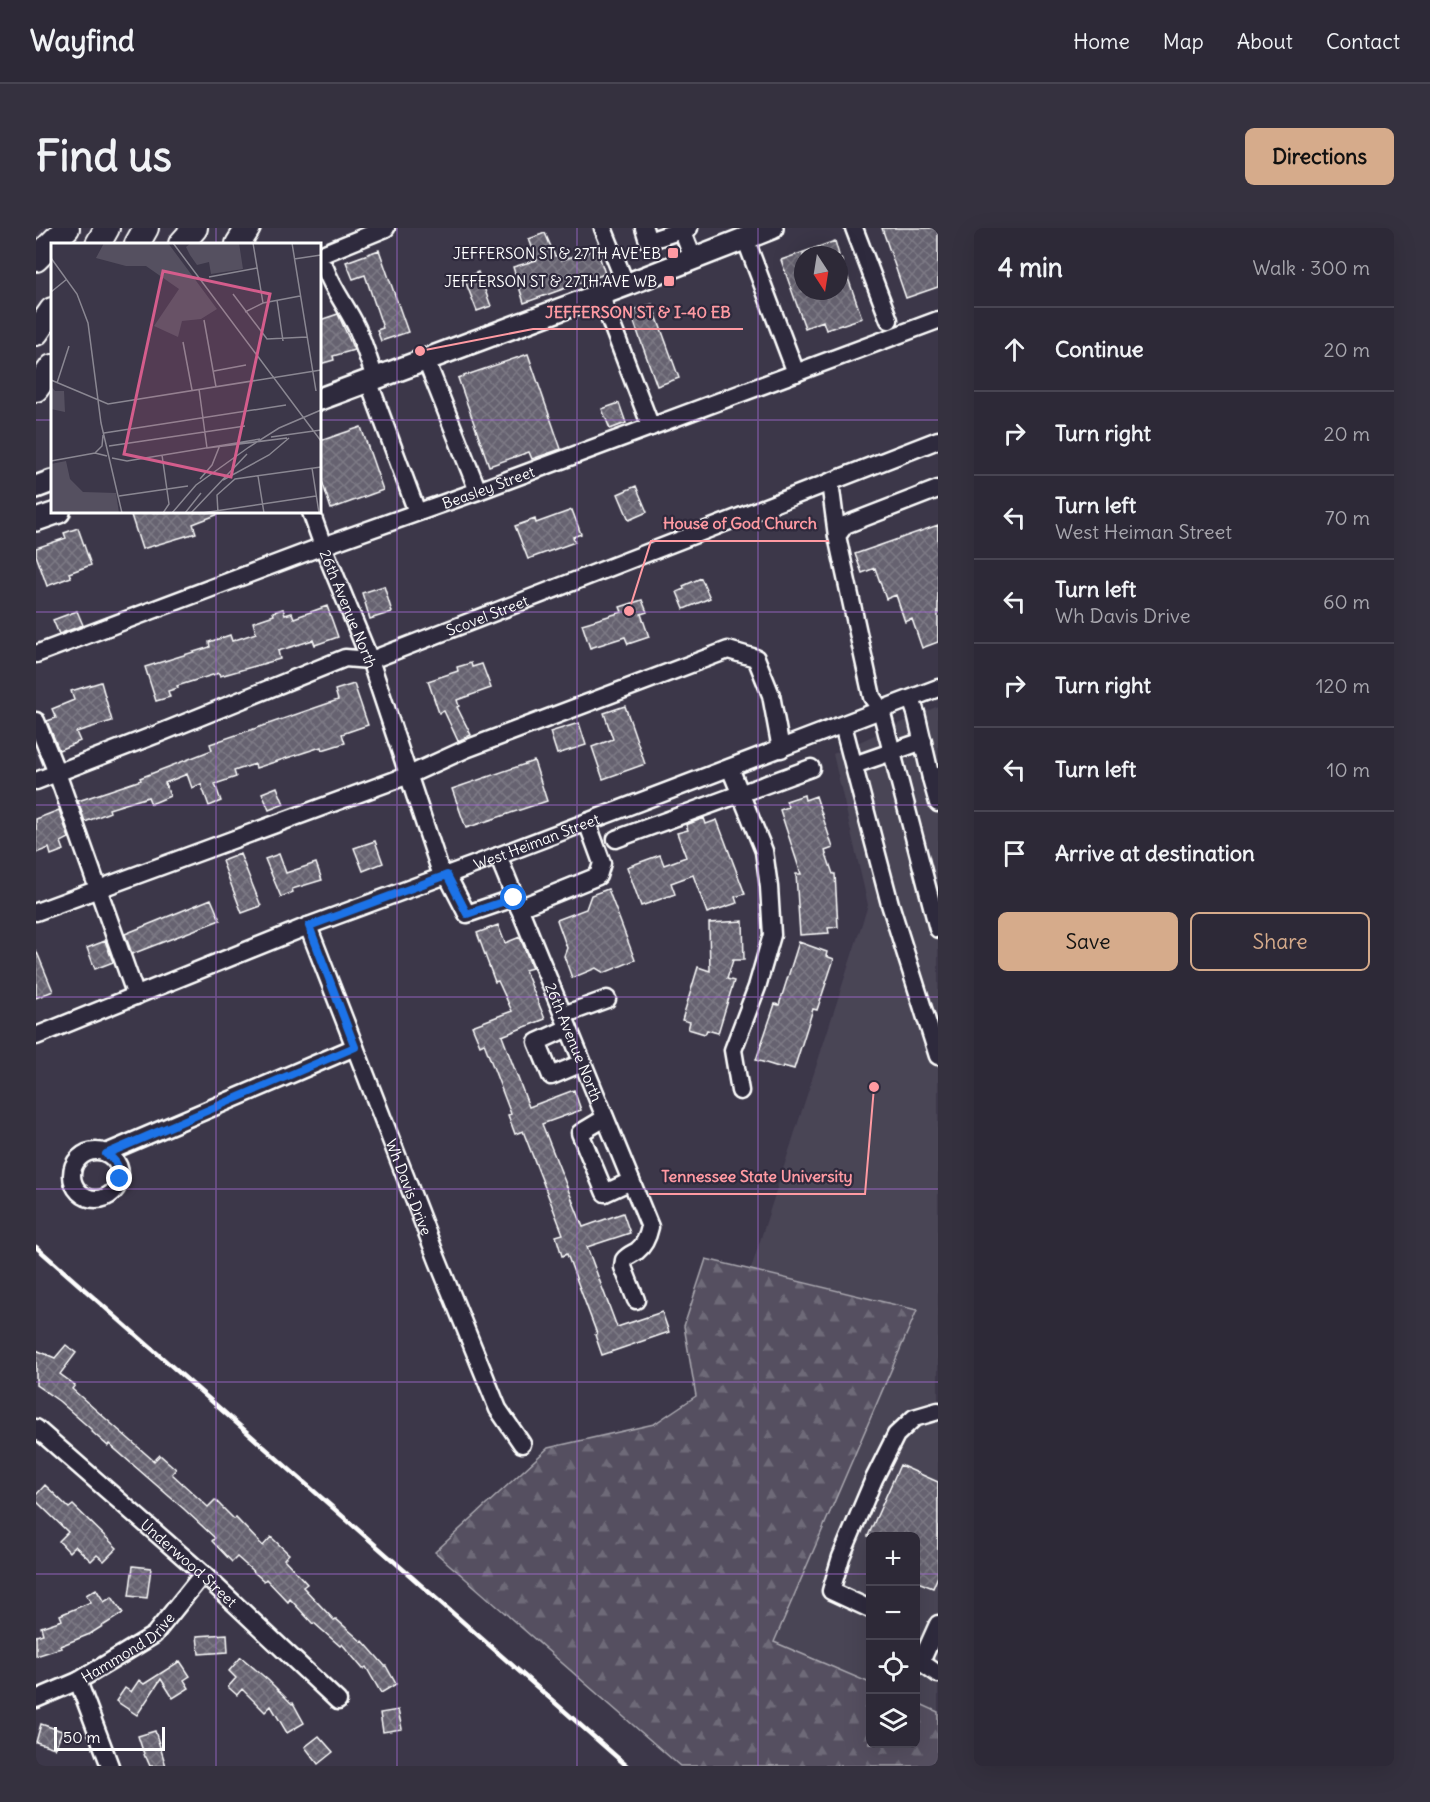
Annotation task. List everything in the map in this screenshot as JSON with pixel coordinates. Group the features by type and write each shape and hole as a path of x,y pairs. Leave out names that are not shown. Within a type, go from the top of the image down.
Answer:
{"highway":[{"path":"52,243 67,228"},
{"path":"99,243 107,228"},
{"path":"138,243 147,228"},
{"path":"182,243 195,228"},
{"path":"239,243 248,228"},
{"path":"36,259 51,244"},
{"path":"36,333 51,311"},
{"path":"36,389 51,368"},
{"path":"36,399 51,384"}],"main road":[{"path":"321,399 772,228"},
{"path":"36,487 51,481"},
{"path":"36,520 56,513"}],"street":[{"path":"386,228 322,262 332,286 341,297 357,328 417,512"},
{"path":"603,228 626,285"},
{"path":"644,228 648,241 686,229 693,258"},
{"path":"854,228 889,320"},
{"path":"745,238 796,373"},
{"path":"600,294 651,427"},
{"name":"Beasley Street","path":"36,654 938,320"},
{"path":"426,360 478,491"},
{"name":"Scovel Street","path":"36,781 345,658 370,660 938,440"},
{"path":"830,482 837,536 872,697 880,710 938,929"},
{"path":"837,536 845,525 938,489"},
{"name":"26th Avenue North","path":"311,513 370,660 445,876 467,914 517,903"},
{"path":"36,912 409,775 466,749 728,650 756,658 771,695 781,749"},
{"name":"West Heiman Street","path":"36,1036 309,926 938,688"},
{"path":"911,699 935,777 938,803"},
{"path":"36,721 57,772 136,996"},
{"path":"843,725 890,904 938,1056"},
{"path":"854,765 923,741"},
{"path":"730,768 764,851 772,935 757,987 733,1050 740,1091"},
{"path":"616,838 811,768"},
{"path":"517,903 598,876 602,862 587,822"},
{"name":"26th Avenue North","path":"498,856 650,1227 647,1239 638,1251 628,1254 624,1260 623,1267 636,1300"},
{"name":"Wh Davis Drive","path":"309,926 438,1261 498,1409 522,1444"},
{"path":"582,1063 551,1076 537,1042 566,1022 607,999"},
{"path":"106,1154 355,1047"},
{"path":"605,1118 580,1133 605,1193 631,1181"},
{"path":"866,1607 831,1591 841,1557 874,1479 896,1435 914,1418 938,1411"},
{"name":"Underwood Street","path":"36,1428 203,1574 338,1701"},
{"name":"Hammond Drive","path":"36,1699 78,1681 154,1635 203,1574"},
{"path":"938,1624 921,1662 938,1674"},
{"path":"78,1681 110,1766"}],"shaded area":[{"path":"938,706 938,1712 920,1704 920,1532 866,1532 866,1681 774,1642 917,1310 751,1269 868,905 833,754"}],"green space":[{"path":"706,1259 917,1310 774,1642 866,1681 866,1748 920,1748 920,1704 938,1712 938,1766 680,1766 435,1552 548,1448 654,1424 696,1396 684,1326"}],"building":[{"path":"882,228 938,228 938,287 906,298"},
{"path":"545,233 555,256 559,255 561,260 597,249 605,274 524,303 513,267 537,260 529,239"},
{"path":"835,241 836,246 821,246"},
{"path":"379,250 408,332 381,341 377,330 383,328 365,275 353,279 346,262"},
{"path":"794,255 794,297 781,260"},
{"path":"478,272 491,306 477,311 464,278"},
{"path":"848,278 862,318 826,330 823,321 805,328 795,300 848,300"},
{"path":"652,304 679,378 657,386 630,311"},
{"path":"338,314 354,350 333,356 334,360 321,364 321,320"},
{"path":"528,354 561,449 532,459 529,452 489,466 458,378"},
{"path":"619,403 626,423 610,429 602,409"},
{"path":"361,427 383,490 331,509 321,478 321,441"},
{"path":"636,486 647,512 629,520 618,494"},
{"path":"572,510 581,534 573,537 575,542 528,559 515,526 535,519 536,523"},
{"path":"130,513 221,513 193,524 196,533 142,549"},
{"path":"938,525 938,642 922,648 912,619 905,622 896,595 886,599 875,568 862,573 855,554"},
{"path":"78,528 91,565 69,573 71,577 47,586 36,555 36,548 66,538 64,533"},
{"path":"701,578 710,598 684,609 677,592 684,589 683,586"},
{"path":"384,586 392,612 370,619 362,593"},
{"path":"642,600 647,612 641,614 649,637 628,644 625,637 590,648 582,624 622,612 620,607"},
{"path":"327,606 338,637 315,645 313,640 278,651 280,659 220,676 219,673 177,686 178,688 168,691 170,697 156,701 145,667 210,647 209,642 230,635 232,641 256,633 253,622 274,615 273,612 283,609 285,615 292,613 294,618"},
{"path":"77,611 83,625 59,634 53,620"},
{"path":"471,663 472,667 482,664 491,688 457,700 459,706 457,707 471,735 458,741 444,711 439,713 428,681 458,671 457,667"},
{"path":"101,682 112,721 76,732 80,741 59,750 47,721 56,718 52,709 74,700 71,691"},
{"path":"354,684 368,725 342,734 345,743 322,750 321,747 256,768 255,764 234,771 236,777 215,784 221,801 209,806 201,784 192,788 187,774 165,783 170,796 151,804 148,797 109,809 110,812 85,822 78,801 141,780 140,778 212,750 210,744 338,700 335,690"},
{"path":"625,706 645,764 603,779 592,747 613,739 604,713"},
{"path":"579,723 586,745 557,754 550,732"},
{"path":"534,761 547,801 466,828 452,789"},
{"path":"277,787 284,804 269,810 262,793"},
{"path":"804,795 805,800 816,796 833,848 825,851 833,874 835,874 838,927 828,928 829,933 800,935 796,874 801,874 780,810 788,807 786,801"},
{"path":"59,810 69,838 61,842 64,850 51,855 49,848 36,853 36,819"},
{"path":"704,818 706,824 717,820 745,894 735,897 737,903 707,913 693,875 671,883 675,894 641,906 627,867 660,855 664,865 686,857 677,833 688,830 686,825"},
{"path":"375,841 383,863 363,871 354,848"},
{"path":"240,854 261,906 242,913 222,861"},
{"path":"279,854 286,873 316,863 322,880 292,889 293,892 281,897 265,859"},
{"path":"608,889 635,960 604,973 596,968 572,978 564,956 567,948 557,920 586,909 591,895"},
{"path":"211,899 220,920 132,954 125,934"},
{"path":"743,921 744,960 733,960 727,979 734,981 718,1033 707,1030 705,1034 688,1029 690,1022 682,1020 698,967 710,971 709,923"},
{"path":"498,925 505,943 520,937 532,968 525,970 545,1019 502,1036 529,1107 574,1090 581,1110 542,1124 583,1227 623,1213 630,1233 587,1247 617,1327 662,1312 669,1332 602,1355 595,1335 597,1334 567,1254 562,1256 556,1236 563,1234 523,1131 515,1134 508,1115 511,1114 484,1043 480,1045 472,1026 512,1011 498,981 495,982 477,933"},
{"path":"105,941 113,962 95,969 87,948"},
{"path":"799,942 827,952 826,956 834,959 817,1010 813,1009 794,1069 783,1066 782,1068 756,1060 775,1004 779,1005"},
{"path":"36,950 53,991 36,998"},
{"path":"66,1345 76,1353 60,1374 75,1385 72,1389 154,1461 160,1455 176,1469 172,1474 208,1507 215,1500 263,1546 271,1537 289,1554 284,1559 307,1584 303,1587 334,1620 336,1619 363,1641 386,1666 396,1684 381,1693 366,1667 363,1669 342,1644 340,1646 313,1624 290,1599 288,1602 266,1579 264,1581 237,1557 232,1562 212,1541 215,1538 185,1510 109,1444 108,1446 59,1401 36,1385 36,1350 55,1358"},
{"path":"900,1465 938,1482 938,1576 933,1588 920,1583 920,1532 870,1532"},
{"path":"45,1485 69,1508 73,1505 117,1548 104,1561 97,1555 91,1561 75,1546 69,1552 59,1541 68,1532 36,1501 36,1495"},
{"path":"133,1566 151,1568 147,1598 129,1596"},
{"path":"96,1589 104,1602 112,1597 123,1613 90,1634 60,1646 61,1648 36,1656 36,1636 43,1634 41,1627 62,1620 60,1615 91,1602 86,1595"},
{"path":"227,1634 228,1652 199,1654 197,1636"},
{"path":"241,1657 293,1703 304,1723 287,1733 271,1706 265,1712 242,1689 237,1695 228,1687 236,1678 229,1671"},
{"path":"180,1661 190,1676 184,1680 189,1688 173,1698 161,1679 137,1715 116,1701 125,1688 131,1692 139,1680 144,1684"},
{"path":"398,1710 402,1729 383,1732 380,1713"},
{"path":"41,1724 62,1731 55,1748 36,1742"},
{"path":"155,1731 166,1766 150,1766 138,1736"},
{"path":"319,1736 333,1752 318,1764 305,1747"}],"railway":[{"path":"36,1247 627,1766"}],"place":[{"name":"JEFFERSON ST & 27TH AVE EB","path":"673,253"},
{"name":"JEFFERSON ST & 27TH AVE WB","path":"669,281"},
{"name":"JEFFERSON ST & I-40 EB","path":"420,351"},
{"name":"House of God Church","path":"629,611"},
{"name":"Tennessee State University","path":"874,1087"}],"route":[{"path":"120,1179 117,1164 106,1154 355,1047 309,926 447,875 467,914 514,898"}]}
